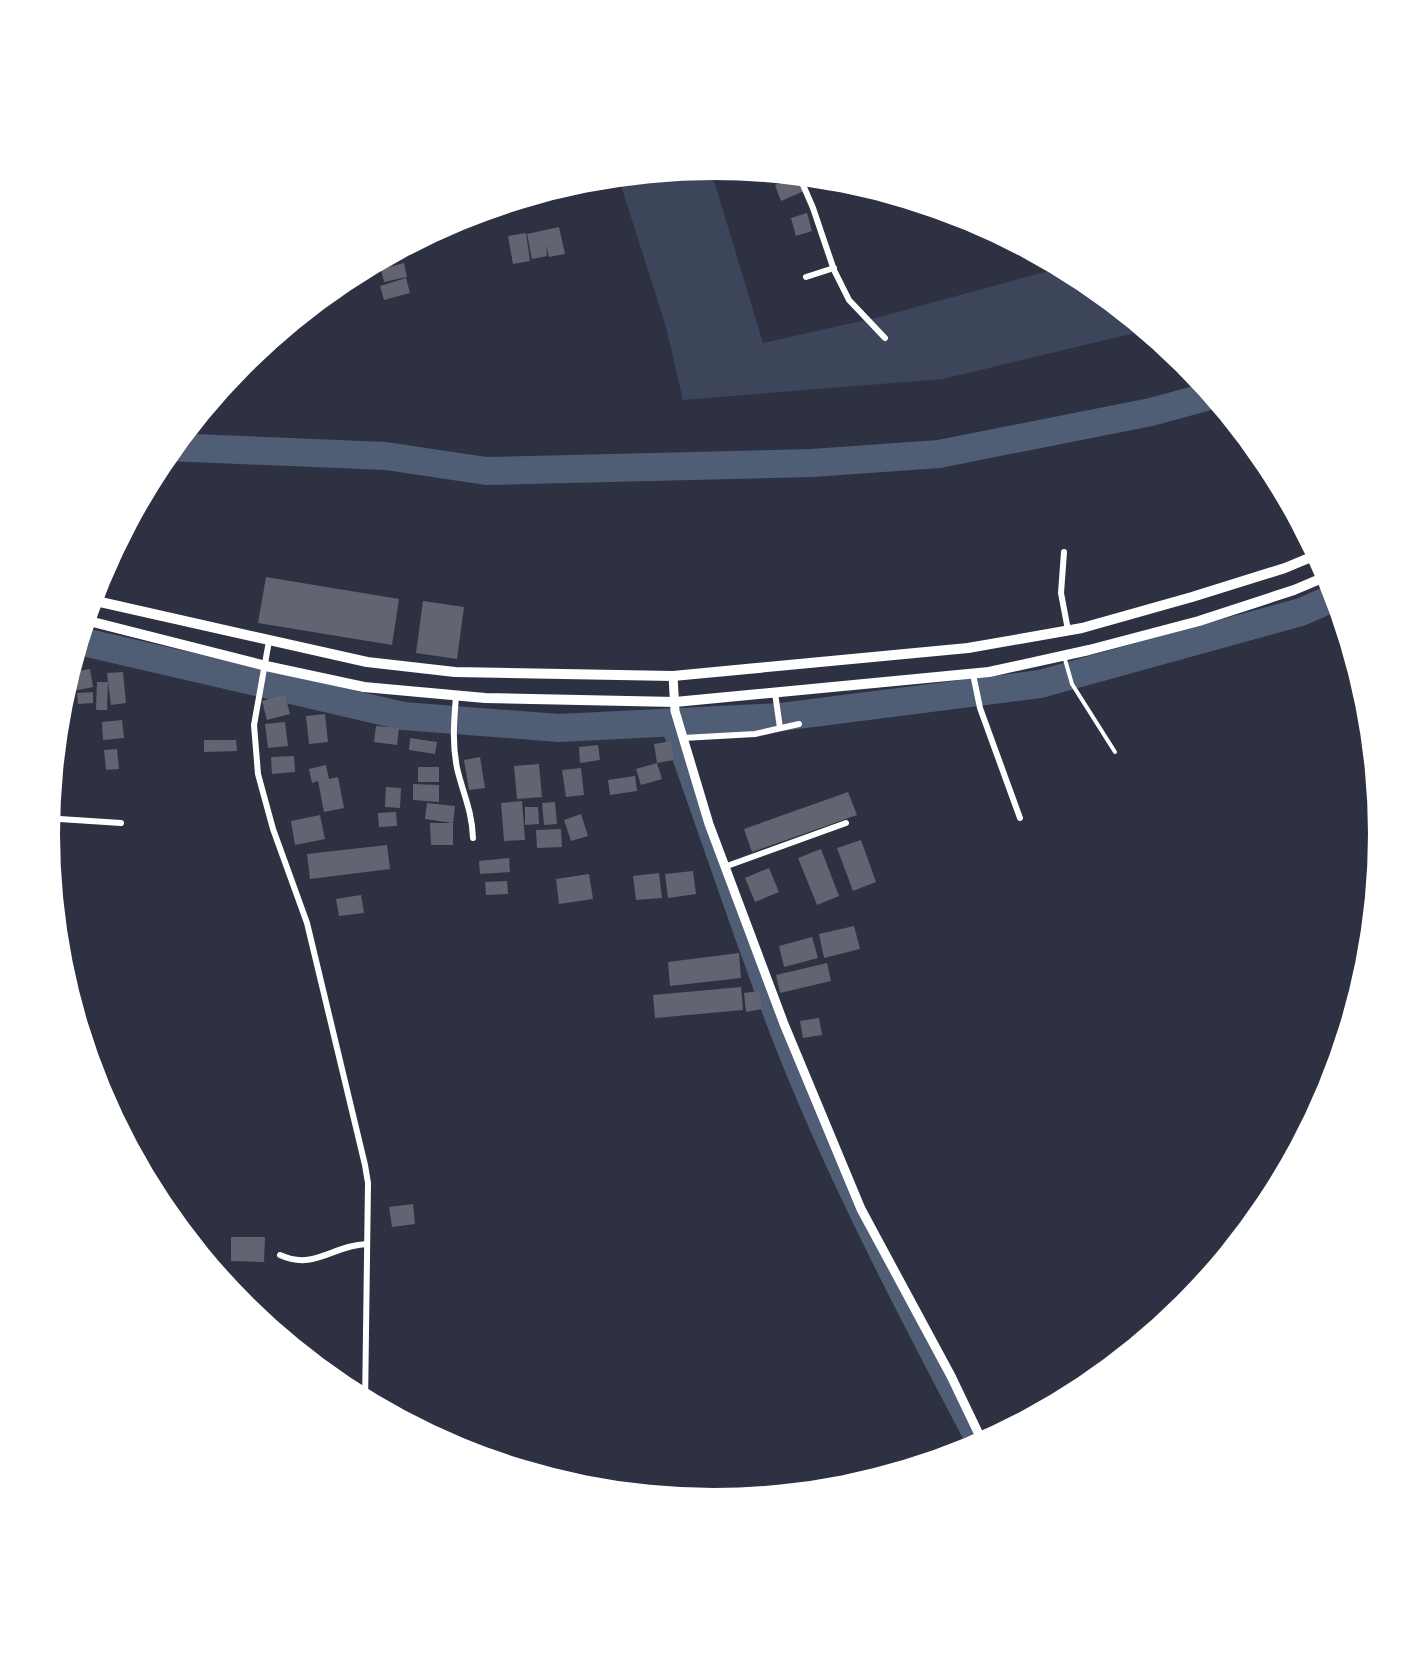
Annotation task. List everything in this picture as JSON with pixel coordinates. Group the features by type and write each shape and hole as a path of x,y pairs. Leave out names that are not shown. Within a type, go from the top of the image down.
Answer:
{"main road":[{"path":"103,602 367,662 455,672 672,676 968,648 1068,630 1192,598 1307,559"},
{"path":"95,623 265,668 364,687 456,698 675,706 974,677 1065,659 1199,621 1316,581"}],"street":[{"path":"804,187 848,300 884,338"},
{"path":"806,277 834,268"},
{"path":"1064,552 1062,593 1068,630"},
{"path":"269,641 257,697 254,736 258,774 306,923 366,1164 365,1387"},
{"path":"672,676 675,706 709,824 784,1024 861,1209 979,1432"},
{"path":"974,677 980,708 1020,818"},
{"path":"456,698 456,764 469,805 473,838"},
{"path":"775,698 779,725"},
{"path":"683,737 755,734 779,725 799,724"},
{"path":"60,819 122,823"},
{"path":"726,866 846,823"},
{"path":"280,1255 307,1262 339,1248 367,1244"}],"lane":[{"path":"1065,659 1070,680 1115,752"}],"shaded area":[{"path":"714,180 763,343 879,317 1047,272 1133,333 943,379 683,400 666,327 622,187"}],"building":[{"path":"775,185 802,187 804,191 781,201"},
{"path":"807,213 812,231 796,236 791,218"},
{"path":"559,227 565,254 549,257 546,245 547,256 532,259 527,234"},
{"path":"526,233 530,261 513,264 508,236"},
{"path":"404,263 407,277 384,282 382,271"},
{"path":"406,278 410,293 384,300 380,286"},
{"path":"266,577 399,599 392,645 258,623"},
{"path":"423,601 464,607 457,659 416,653"},
{"path":"90,669 93,687 77,690 81,671"},
{"path":"123,672 126,703 111,705 107,673"},
{"path":"97,682 108,682 107,710 96,710"},
{"path":"93,692 93,703 78,704 77,693"},
{"path":"285,695 290,714 267,720 262,701"},
{"path":"325,714 328,742 309,744 306,716"},
{"path":"122,720 124,738 103,740 102,722"},
{"path":"285,722 288,746 268,748 265,724"},
{"path":"376,726 399,728 397,745 374,742"},
{"path":"410,738 437,742 435,754 409,750"},
{"path":"204,740 236,740 237,751 204,752"},
{"path":"671,741 674,760 657,763 654,744"},
{"path":"598,745 600,760 580,763 579,747"},
{"path":"117,749 119,769 106,770 104,750"},
{"path":"294,756 295,772 272,774 271,757"},
{"path":"480,757 485,788 469,790 464,760"},
{"path":"657,763 662,779 641,785 636,769"},
{"path":"539,764 542,797 517,799 514,766"},
{"path":"326,765 329,779 338,777 344,808 324,812 318,781 312,783 309,769"},
{"path":"418,767 439,767 439,782 418,782"},
{"path":"581,768 584,795 566,797 562,770"},
{"path":"635,776 637,791 610,795 608,780"},
{"path":"413,784 439,785 439,802 413,800"},
{"path":"386,787 401,788 400,808 385,807"},
{"path":"848,792 857,815 752,852 744,829"},
{"path":"522,801 525,840 504,841 501,803"},
{"path":"555,802 557,824 544,825 542,803"},
{"path":"427,803 455,806 453,823 425,819"},
{"path":"525,807 538,807 539,824 525,825"},
{"path":"396,812 397,826 379,827 378,813"},
{"path":"581,814 588,836 571,841 564,820"},
{"path":"320,815 325,839 295,845 291,821"},
{"path":"430,823 453,823 453,845 431,845"},
{"path":"561,829 562,847 537,848 536,830"},
{"path":"861,840 876,882 853,891 837,848"},
{"path":"387,845 390,869 310,879 307,854"},
{"path":"821,849 839,896 817,905 798,858"},
{"path":"509,858 510,872 480,874 479,861"},
{"path":"769,868 779,892 755,902 745,878"},
{"path":"693,871 696,894 668,898 665,874"},
{"path":"659,873 662,898 636,900 633,876"},
{"path":"589,874 593,899 559,904 556,879"},
{"path":"507,881 508,894 486,895 485,882"},
{"path":"361,895 364,913 339,916 336,899"},
{"path":"854,926 860,949 824,958 819,934"},
{"path":"812,937 818,958 784,967 779,946"},
{"path":"739,953 741,978 670,986 668,962"},
{"path":"827,963 831,981 780,993 776,975"},
{"path":"741,987 743,1010 655,1018 653,995"},
{"path":"759,991 762,1009 746,1012 744,993"},
{"path":"819,1018 822,1035 803,1038 800,1021"},
{"path":"413,1204 415,1224 392,1227 389,1207"},
{"path":"231,1237 265,1237 264,1262 231,1261"}],"waterway":[{"path":"187,448 386,456 486,471 812,463 939,454 1201,398"},
{"path":"89,643 403,716 559,728 781,717 1040,684 1301,612 1325,602"},
{"path":"667,722 799,1085 871,1244 970,1436"}]}
